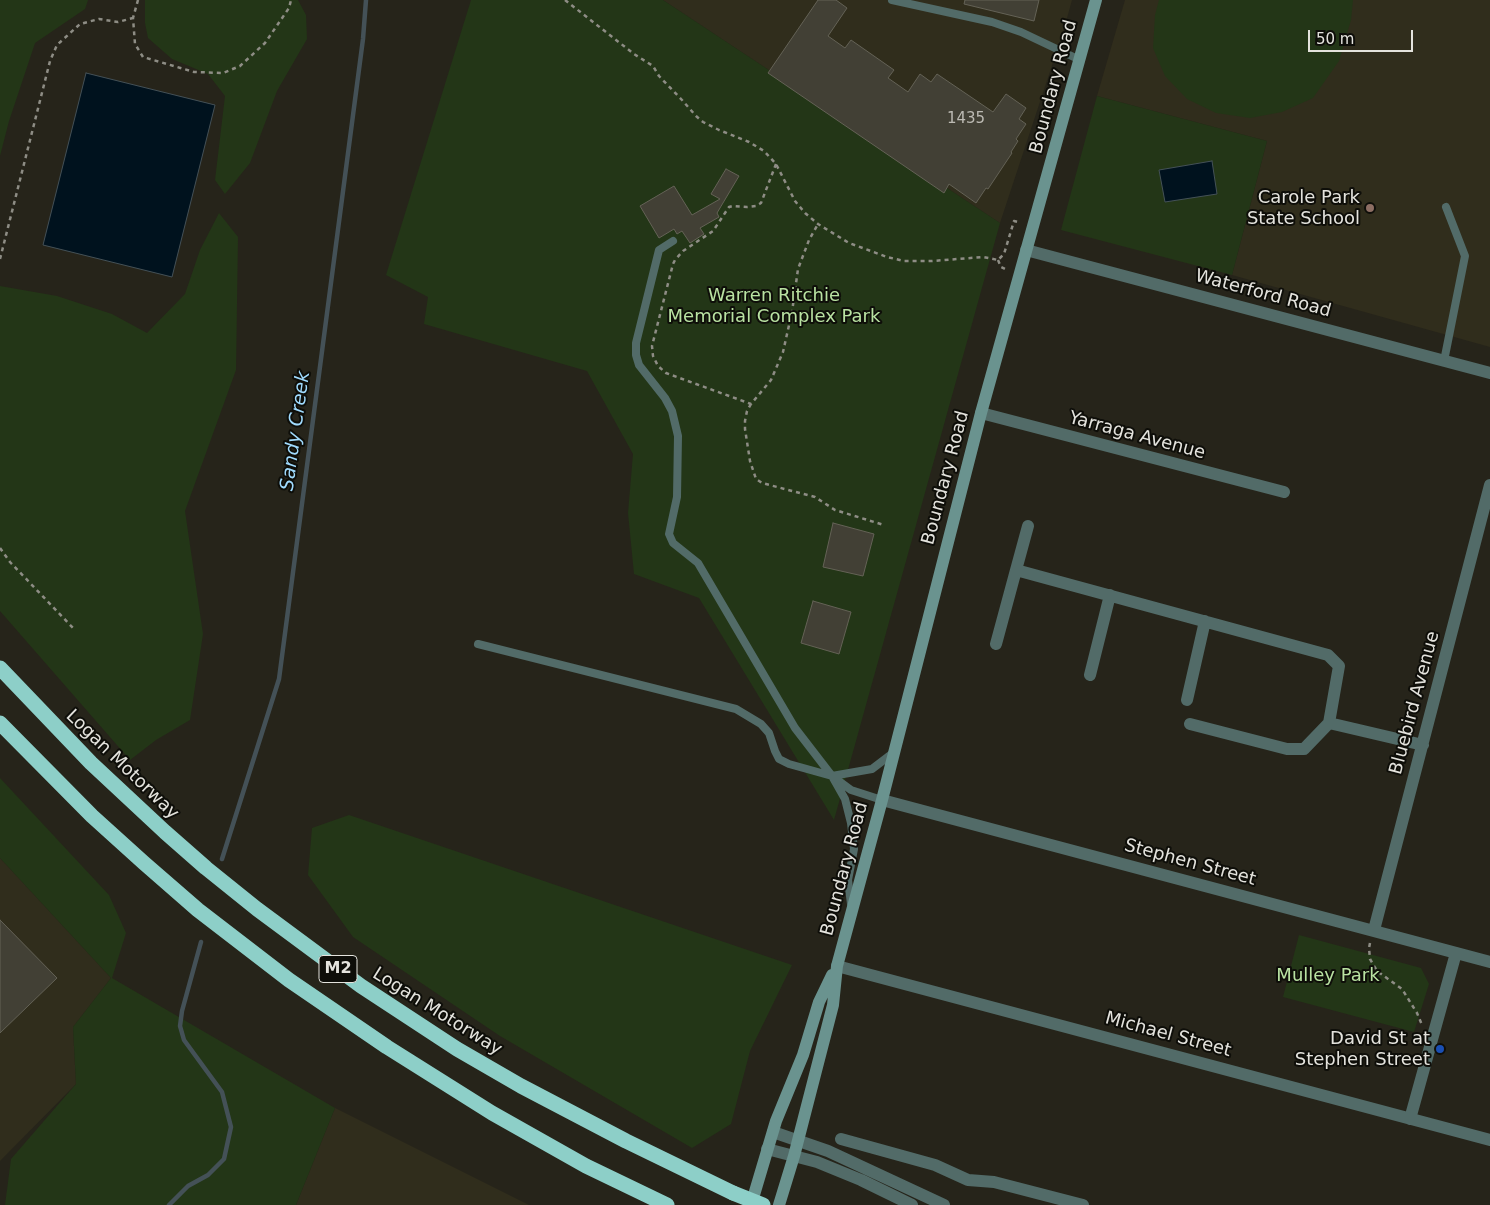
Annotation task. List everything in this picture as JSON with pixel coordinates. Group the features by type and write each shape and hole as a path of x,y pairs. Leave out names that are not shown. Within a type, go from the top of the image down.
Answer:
{"highway":[{"name":"Logan Motorway","path":"0,668 91,763 165,832 257,909 361,986 457,1049 521,1086 595,1126 763,1205"},
{"name":"M2","path":"0,723 92,816 144,863 198,910 289,980 387,1047 492,1113 586,1166 667,1205"}],"main road":[{"name":"Boundary Road","path":"779,1205 794,1156 833,1005 837,966 894,754 981,413 1096,0"},
{"name":"Boundary Road","path":"751,1205 767,1149 803,1055 819,1002 837,966"}],"street":[{"name":"Waterford Road","path":"1026,250 1490,373"},
{"name":"Yarraga Avenue","path":"981,413 1284,492"},
{"name":"Bluebird Avenue","path":"1374,930 1490,485"},
{"path":"996,644 1028,526"},
{"path":"1016,570 1328,655 1339,666 1329,723 1304,749 1287,749 1190,724"},
{"path":"1090,675 1110,595"},
{"path":"1187,700 1205,621"},
{"path":"1329,723 1423,745"},
{"name":"Stephen Street","path":"882,800 1490,962"},
{"path":"1410,1119 1456,953"},
{"name":"Michael Street","path":"837,966 1490,1140"},
{"path":"773,1132 828,1151 944,1205"},
{"path":"841,1139 935,1165 968,1180 994,1182 1083,1205"},
{"path":"767,1149 817,1162 912,1205"}],"lane":[{"path":"892,0 992,22 1021,32 1080,60"},
{"path":"1444,361 1465,256 1446,207"},
{"path":"673,241 659,250 636,344 636,355 639,365 665,398 672,411 678,436 677,498 669,534 673,543 698,563 795,728 832,776 845,799 851,822 854,849 848,880 852,911"},
{"path":"478,644 736,709 761,724 769,733 779,759 789,764 832,776 851,790 882,800"},
{"path":"832,776 872,769 894,754"}],"path":[{"path":"138,0 133,18 135,44 143,58 194,72 223,73 240,66 266,43 289,8 291,0"},
{"path":"565,0 634,54 653,66 659,76 703,122 749,142 764,151 776,164 795,201 804,213 849,243 904,261 956,260 984,257 998,260"},
{"path":"0,259 50,62 57,45 80,24 99,19 118,22 133,18"},
{"path":"751,404 666,373 655,361 652,346 675,260 683,251 714,231 729,207 747,208 761,203 776,164"},
{"path":"998,260 1004,254 1014,221 1018,222"},
{"path":"818,224 809,240 798,269 792,312 783,352 771,380 747,411 745,429 750,461 756,478 762,483 816,497 835,510 884,525"},
{"path":"998,260 1001,267 1005,269"},
{"path":"0,548 10,562 74,629"},
{"path":"1374,930 1369,948 1370,959 1377,971 1402,989 1417,1013 1424,1032 1433,1034"}],"shaded area":[{"path":"663,0 1072,0 1000,223"},
{"name":"Carole Park State School","path":"1125,0 1490,0 1490,347 1232,275 1267,141 1097,96"},
{"path":"0,858 111,978 73,1027 76,1084 0,1161"},
{"path":"335,1108 529,1205 296,1205"}],"green space":[{"path":"0,0 88,0 85,9 35,43 9,121 0,156"},
{"path":"145,0 298,0 306,15 307,39 277,91 250,163 225,194 215,180 225,96 208,74 172,59 148,38 145,23"},
{"name":"Warren Ritchie Memorial Complex Park","path":"471,0 663,0 1000,223 834,820 699,598 634,574 628,513 633,454 587,371 424,324 428,297 386,275"},
{"path":"1159,0 1353,0 1351,20 1339,61 1313,98 1282,112 1250,118 1216,113 1187,99 1165,76 1153,48 1155,15"},
{"path":"1097,96 1267,141 1232,275 1061,230"},
{"path":"219,213 238,237 236,370 185,511 203,634 190,720 156,740 130,760 0,611 0,286 57,296 112,314 147,333 185,294 200,250"},
{"path":"0,778 109,895 126,933 112,978 335,1108 296,1205 5,1205 11,1159 76,1084 73,1027 111,978 0,858"},
{"path":"349,815 792,965 750,1051 731,1124 692,1148 500,1036 353,937 308,875 312,828"},
{"name":"Mulley Park","path":"1299,935 1421,968 1429,984 1414,1032 1283,997"}],"water":[{"path":"86,73 215,105 172,277 43,245"},
{"path":"1212,161 1217,194 1165,202 1159,170"}],"building":[{"path":"818,0 836,0 847,8 828,36 845,48 851,40 894,70 888,78 908,92 920,74 931,82 937,74 993,112 1006,94 1026,108 1019,119 1026,124 1016,139 1018,141 1012,153 988,189 986,188 976,203 949,184 944,193 768,73"},
{"path":"965,0 1039,0 1034,21 964,4"},
{"path":"726,169 739,176 717,213 719,217 700,228 704,234 690,243 682,231 677,234 674,229 659,238 640,206 674,186 692,215 720,199 711,194"},
{"path":"833,523 874,534 863,576 823,567"},
{"path":"813,601 851,612 839,654 801,643"},
{"path":"0,920 57,978 0,1033"}],"waterway":[{"name":"Sandy Creek","path":"222,859 279,679 363,39 366,0"},
{"name":"Sandy Creek","path":"169,1205 188,1186 208,1175 224,1159 231,1127 222,1092 184,1040 180,1026 182,1011 201,942"}],"place":[{"name":"Carole Park State School","path":"1370,208"},
{"name":"David St at Stephen Street","path":"1440,1049"}]}
